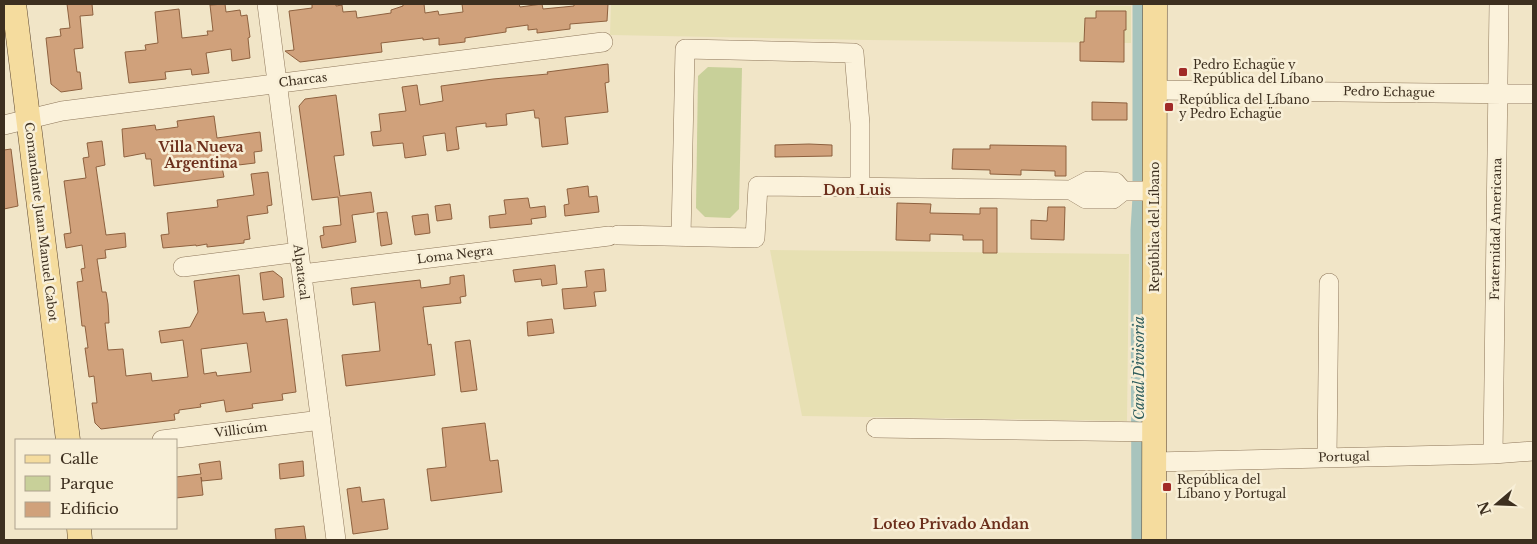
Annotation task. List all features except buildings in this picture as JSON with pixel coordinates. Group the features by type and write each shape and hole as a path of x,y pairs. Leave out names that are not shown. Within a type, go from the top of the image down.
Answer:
{"main road":[{"name":"Comandante Juan Manuel Cabot","path":"14,4 68,439"},
{"name":"República del Líbano","path":"1154,540 1155,4"}],"street":[{"name":"Alpatacal","path":"267,4 336,540"},
{"name":"Fraternidad Americana","path":"1493,454 1499,4"},
{"name":"Charcas","path":"4,125 62,111 603,42"},
{"path":"681,237 685,49 854,53 860,124 860,188 1071,190 1086,199 1113,199 1123,191 1155,191"},
{"name":"Pedro Echague","path":"1155,90 1533,94"},
{"name":"Loma Negra","path":"302,274 613,236 755,238 758,186 860,188"},
{"path":"183,267 299,252"},
{"path":"1327,458 1329,283"},
{"name":"Villicúm","path":"170,439 321,420"},
{"path":"876,428 1154,432"},
{"name":"Portugal","path":"1154,462 1493,454 1533,451"}],"shaded area":[{"path":"611,4 1047,4 1131,6 1131,43 610,35"},
{"path":"770,250 1129,254 1127,421 802,416"}],"green space":[{"path":"708,67 742,68 739,209 730,218 705,217 696,208 698,76"}],"waterway":[{"name":"Canal Divisoria","path":"1140,4 1140,183"},
{"name":"Canal Divisoria","path":"1139,540 1138,230 1140,197"}],"place":[{"name":"Pedro Echagüe y República del Líbano","path":"1183,72"},
{"name":"República del Líbano y Pedro Echagüe","path":"1169,107"},
{"name":"República del Líbano y Portugal","path":"1167,487"}],"district":[{"name":"Villa Nueva Argentina","path":"201,156"},
{"name":"Don Luis","path":"857,190"},
{"name":"Loteo Privado Andan","path":"951,524"}]}
